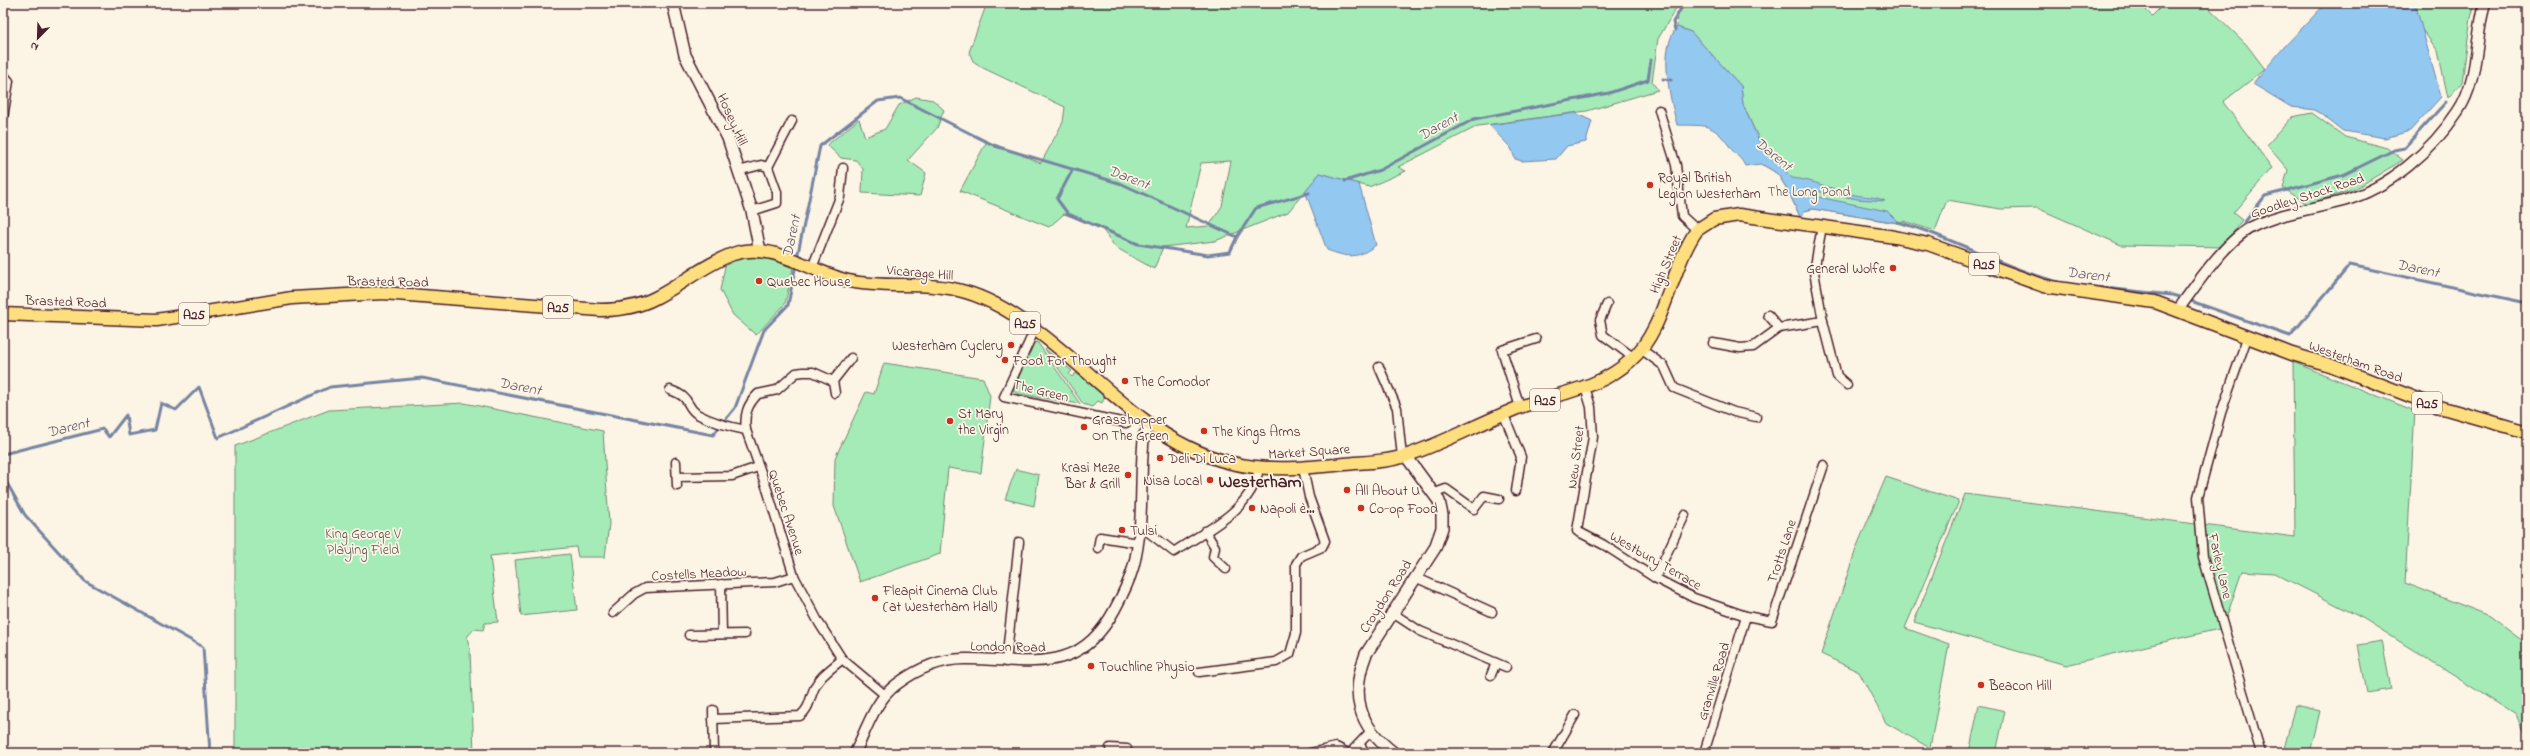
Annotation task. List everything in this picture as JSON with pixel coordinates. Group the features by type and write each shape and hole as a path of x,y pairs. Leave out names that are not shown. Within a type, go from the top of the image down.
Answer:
{"main road":[{"name":"Hosey Hill","path":"673,3 685,55 728,138 752,211 760,251"},
{"name":"High Street","path":"1404,457 1520,407 1585,387 1607,377 1637,354 1697,230 1714,219 1739,215 1822,226 1928,244 2044,286 2130,297 2180,307"},
{"name":"A25","path":"760,251 812,268"},
{"name":"Brasted Road","path":"3,314 157,320 292,298 383,293 600,310 619,310 654,299 673,286 734,254 760,251"},
{"name":"Vicarage Hill","path":"812,268 834,277 855,282 919,284 959,290 993,303 1034,331 1151,425"},
{"name":"Westerham Road","path":"2180,307 2247,338 2330,365 2436,406 2527,432"},
{"name":"Market Square","path":"1151,425 1182,445 1232,465 1259,468 1303,468 1404,457"},
{"name":"Croydon Road","path":"1394,753 1370,732 1359,705 1358,680 1366,654 1391,612 1435,548 1441,533 1442,515 1435,493 1404,457"}],"street":[{"name":"Goodley Stock Road","path":"2180,307 2224,252 2250,228 2271,220 2345,201 2370,191 2400,172 2431,144 2458,111 2470,87 2485,3"},
{"path":"3,74 9,80 3,118"},
{"path":"1659,110 1676,165 1682,216 1697,230"},
{"path":"752,211 777,203 777,192 768,167 792,121"},
{"path":"738,171 753,166 768,167"},
{"path":"812,268 840,197 843,168"},
{"path":"1822,226 1814,272 1823,321 1837,376 1846,385"},
{"path":"1607,304 1600,320 1603,335 1637,354 1664,366 1674,388 1734,412 1756,417"},
{"path":"1768,315 1779,328"},
{"path":"1713,343 1740,348 1753,347 1779,328 1823,321"},
{"name":"The Green","path":"1034,331 1004,397 1126,423 1135,412"},
{"name":"Farley Lane","path":"2247,338 2221,413 2198,497 2203,557 2261,753"},
{"path":"1520,407 1502,350 1536,339"},
{"path":"835,393 833,381 850,358"},
{"path":"1379,367 1397,408 1404,457"},
{"name":"Quebec Avenue","path":"833,381 813,372 796,373 777,390 758,394 748,408 745,420 746,430 778,521 794,576 819,623 842,659 885,695"},
{"name":"New Street","path":"1577,531 1593,437 1593,420 1585,387"},
{"path":"670,390 684,395 696,413 728,427 746,430"},
{"path":"1504,415 1521,456 1516,491"},
{"name":"London Road","path":"855,753 885,695 896,684 933,664 963,659 1006,662 1057,660 1089,642 1109,620 1126,588 1133,568 1138,543 1144,435 1151,425"},
{"path":"676,462 677,486"},
{"name":"Trotts Lane","path":"1746,616 1772,621 1824,464"},
{"path":"677,477 732,476 758,467"},
{"path":"1139,527 1143,528 1174,552 1204,531 1222,522 1252,491 1259,468"},
{"path":"1199,672 1276,662 1290,654 1296,633 1296,564 1301,556 1322,547 1325,540 1309,497 1303,468"},
{"path":"1435,493 1446,489 1474,509 1484,496 1499,499"},
{"path":"1655,578 1685,515"},
{"path":"1204,531 1215,547 1213,557 1226,569"},
{"name":"Westbury Terrace","path":"1577,531 1604,545 1655,578 1712,606 1746,616"},
{"path":"1098,548 1100,537 1138,543"},
{"path":"1006,662 1019,542"},
{"name":"Costells Meadow","path":"613,613 628,598 645,588 775,582 794,576"},
{"path":"1415,577 1492,612"},
{"path":"721,584 722,634"},
{"path":"1391,612 1420,631 1506,667"},
{"name":"Granville Road","path":"1704,753 1746,616"},
{"path":"688,635 745,634"},
{"path":"713,719 800,716 807,710 814,689 819,681 842,659"},
{"path":"1491,675 1496,663"},
{"path":"713,710 714,753"},
{"path":"1553,753 1575,715"},
{"path":"1310,753 1336,747 1349,753 1370,732"},
{"path":"1359,744 1366,753"},
{"path":"1110,748 1127,749 1127,753"}],"green space":[{"path":"987,3 1679,3 1658,39 1652,82 1658,90 1587,111 1478,126 1398,167 1406,171 1369,187 1320,173 1288,212 1215,241 1163,247 1154,269 1115,247 1100,226 1064,214 1049,227 960,191 987,141 1041,163 1063,122 1065,107 983,68 973,61 969,52","holes":["1231,161 1222,206 1209,226 1186,228 1201,163"]},
{"name":"The Long Pond","path":"1686,3 2139,3 2152,16 2165,3 2204,3 2246,44 2265,69 2223,102 2272,168 2233,213 2242,220 2223,247 2121,245 2037,208 2001,209 1947,200 1935,231 1903,221 1897,223 1813,209 1804,211 1801,219 1779,176 1761,164 1761,144 1743,105 1741,86 1691,32 1677,27 1678,15"},
{"path":"2402,3 2475,3 2471,18 2462,82 2448,98 2438,51"},
{"path":"916,97 933,100 944,110 937,128 908,160 926,173 920,196 862,193 863,169 856,160 841,158 827,145 859,119 865,137 885,129 899,105"},
{"path":"2312,113 2345,137 2387,148 2403,160 2353,190 2307,204 2283,188 2288,170 2267,145 2292,117"},
{"path":"751,257 772,260 793,268 785,304 756,335 733,315 720,290 726,262"},
{"path":"1033,342 1038,343 1080,404 1019,394 1013,391"},
{"path":"1045,349 1072,371 1069,374 1072,377 1076,373 1106,395 1102,403 1098,401 1092,407 1083,404"},
{"path":"2293,362 2415,411 2405,583 2490,616 2527,644 2527,738 2516,715 2364,619 2274,573 2242,571 2223,628 2066,665 1914,622 1965,494 2295,537"},
{"path":"884,363 983,378 990,396 981,473 948,468 940,554 860,582 834,506 835,458 866,392 874,394"},
{"name":"King George V Playing Field","path":"464,403 603,431 609,524 605,557 578,557 576,547 490,556 498,622 485,623 483,630 474,629 467,637 470,650 474,753 235,753 235,446 329,410"},
{"path":"1016,469 1039,475 1034,506 1005,499"},
{"path":"1886,477 1959,501 1905,628 1949,644 1930,748 1886,723 1859,672 1821,654 1857,546"},
{"path":"570,554 577,610 521,616 515,560"},
{"path":"2382,641 2391,689 2367,693 2358,645"},
{"path":"1979,705 2005,711 1996,753 1969,753"},
{"path":"2295,705 2320,711 2310,753 2283,753"}],"water":[{"path":"2326,3 2415,3 2441,97 2410,131 2385,138 2343,131 2315,110 2291,107 2253,84 2284,47"},
{"path":"1677,27 1691,32 1741,86 1743,105 1762,147 1792,178 1808,181 1855,195 1874,197 1885,201 1857,199 1806,190 1808,195 1887,211 1899,223 1813,209 1804,211 1801,219 1785,186 1775,172 1761,164 1745,166 1742,160 1724,139 1713,129 1701,126 1677,125 1671,102 1667,74 1667,61 1671,37"},
{"path":"1575,113 1592,121 1586,142 1567,146 1556,159 1522,161 1515,159 1511,148 1489,125"},
{"path":"1320,173 1359,184 1376,245 1369,250 1358,255 1347,256 1327,250 1305,191"}],"waterway":[{"path":"1675,30 1673,22 1684,3"},
{"name":"Darent","path":"1345,181 1380,170 1474,119 1609,93 1648,80 1651,60"},
{"name":"Darent","path":"1663,79 1671,80"},
{"name":"Darent","path":"797,258 820,146 878,101 900,98 995,146 1122,184 1237,237 1256,208 1309,193"},
{"path":"2238,231 2265,196 2343,175 2394,150 2404,148 2446,102"},
{"path":"1073,169 1057,199 1068,214 1138,244 1208,255 1230,252 1237,237"},
{"name":"Darent","path":"1897,222 1939,236 2020,270 2062,283"},
{"name":"Darent","path":"3,454 103,429 109,437 126,415 129,435 155,430 161,403 176,410 199,387 218,438 330,387 422,378 713,435 735,408 764,330 788,305 796,264"},
{"name":"Darent","path":"2188,300 2290,336 2350,265 2527,303"},
{"path":"2181,297 2197,276"},
{"name":"Darent","path":"2085,286 2172,295 2183,298"},
{"path":"3,476 25,515 85,581 203,647 210,753"}],"place":[{"name":"Royal British Legion Westerham","path":"1650,185"},
{"name":"General Wolfe","path":"1893,268"},
{"name":"Quebec House","path":"759,281"},
{"name":"Westerham Cyclery","path":"1011,345"},
{"name":"Food For Thought","path":"1005,360"},
{"name":"The Comodor","path":"1125,381"},
{"name":"St Mary the Virgin","path":"950,421"},
{"name":"Grasshopper On The Green","path":"1084,427"},
{"name":"The Kings Arms","path":"1204,431"},
{"name":"Deli Di Luca","path":"1160,458"},
{"name":"Krasi Meze Bar & Grill","path":"1128,475"},
{"name":"Nisa Local","path":"1210,480"},
{"name":"All About U","path":"1347,490"},
{"name":"Napoli è...","path":"1252,508"},
{"name":"Co-op Food","path":"1361,508"},
{"name":"Tulsi","path":"1122,530"},
{"name":"Fleapit Cinema Club (at Westerham Hall)","path":"875,598"},
{"name":"Touchline Physio","path":"1091,666"},
{"name":"Beacon Hill","path":"1981,685"}],"district":[{"name":"Westerham","path":"1260,481"}]}
